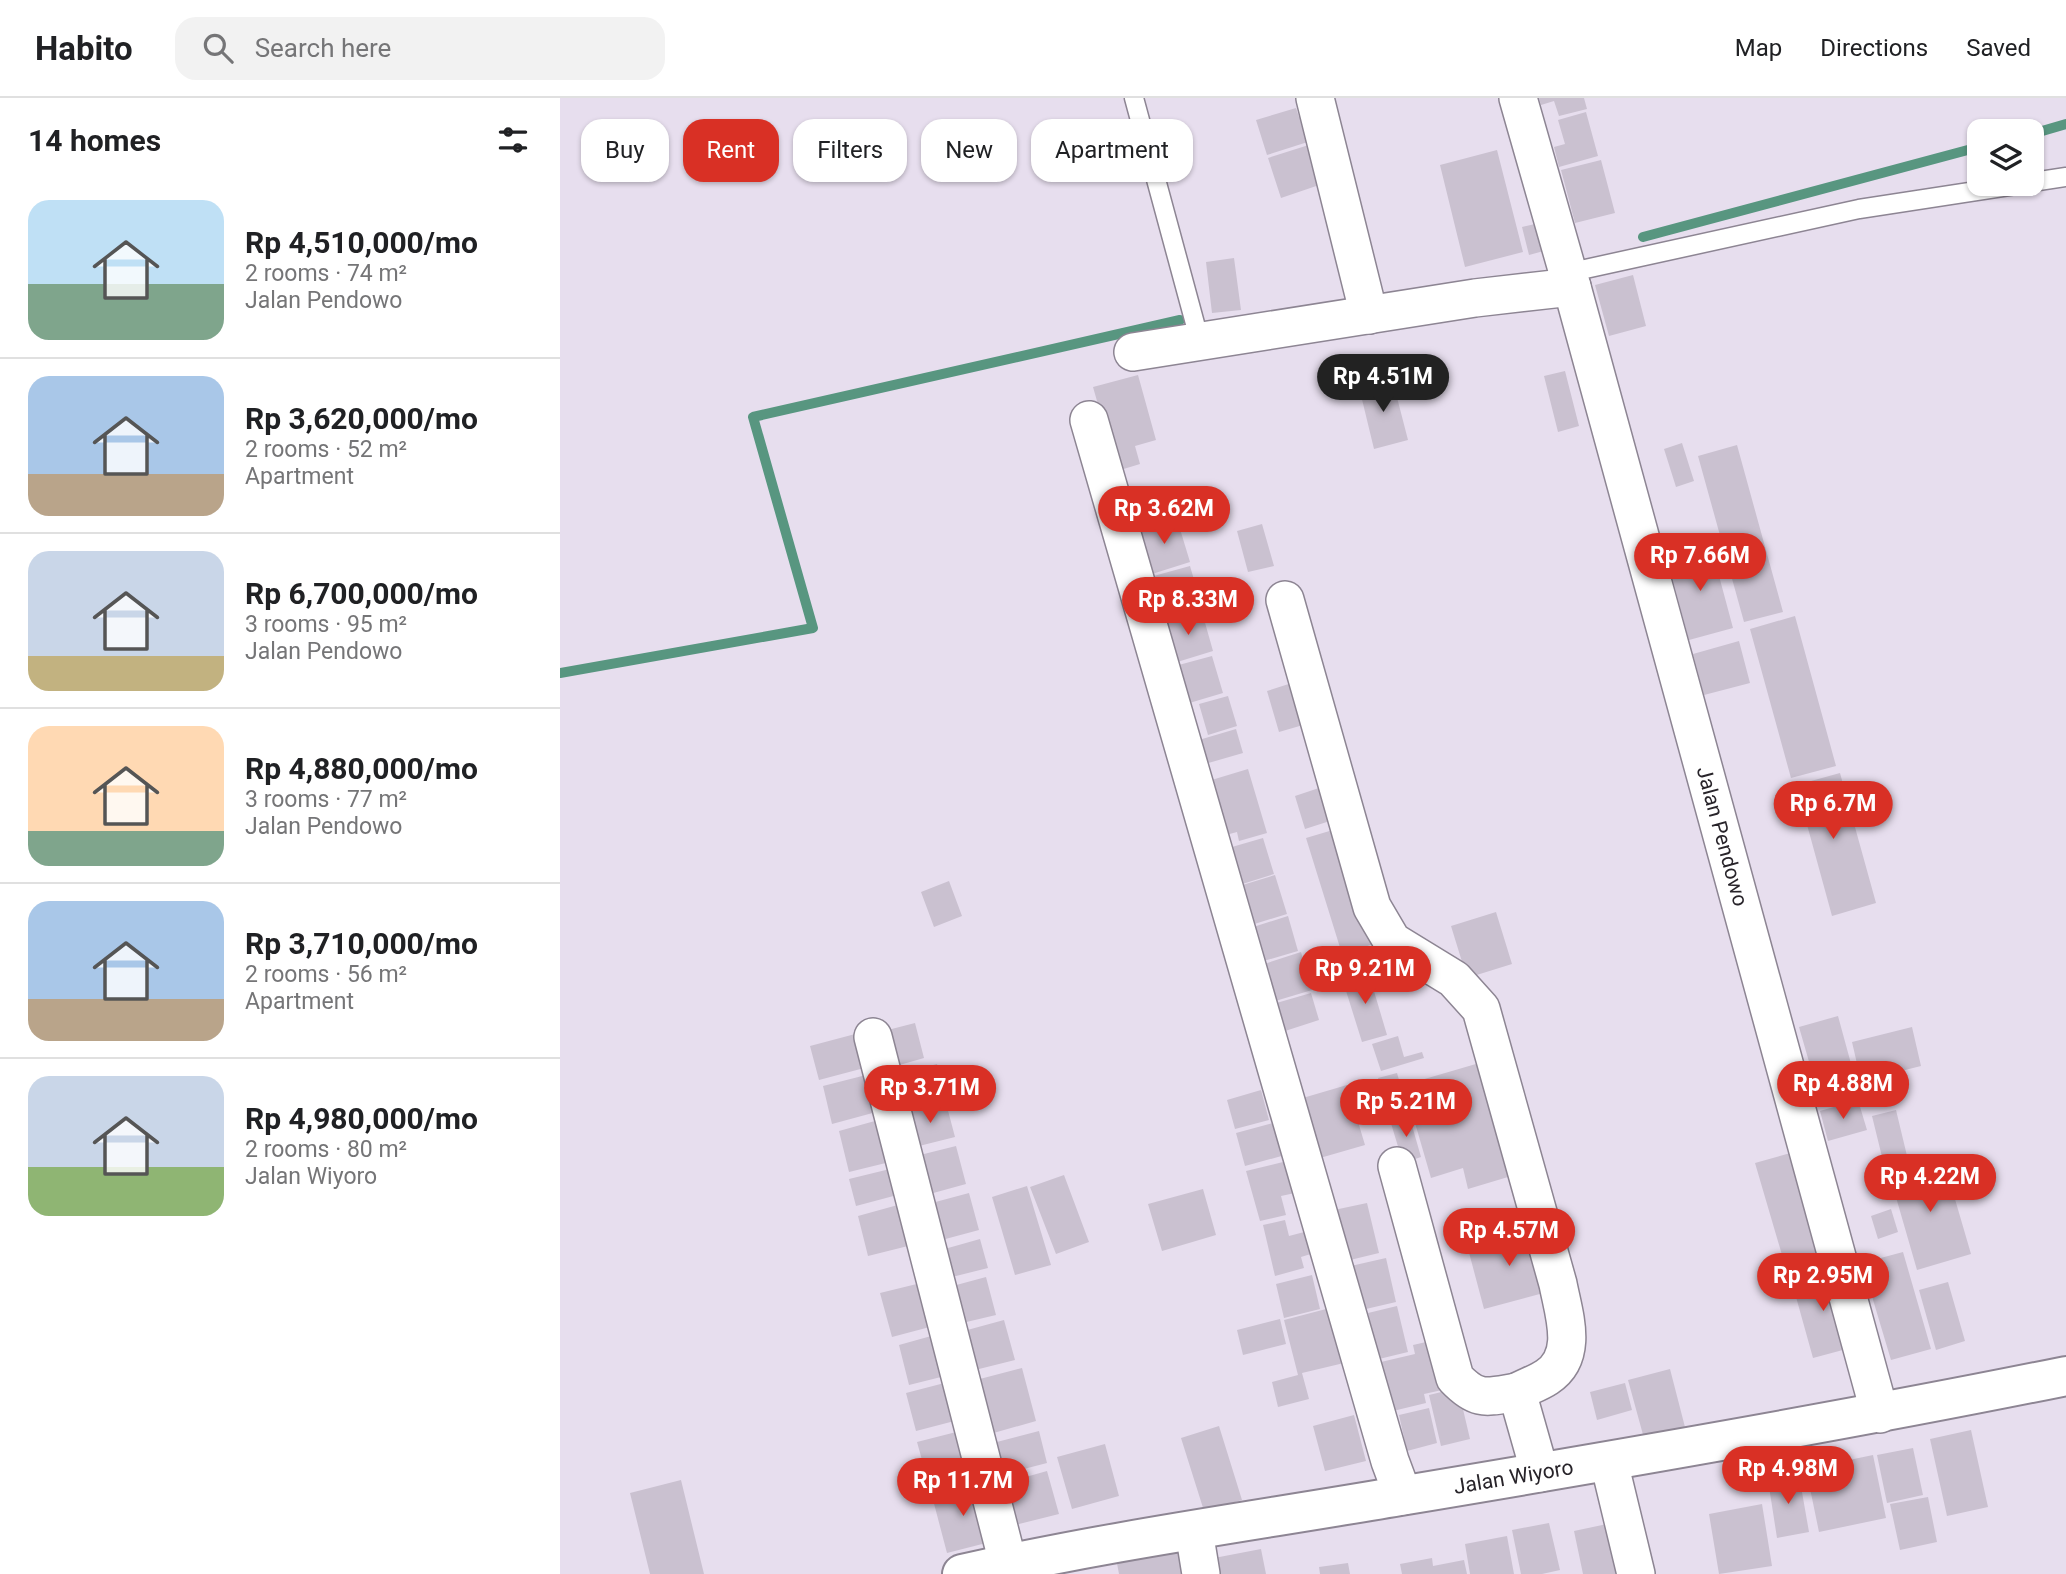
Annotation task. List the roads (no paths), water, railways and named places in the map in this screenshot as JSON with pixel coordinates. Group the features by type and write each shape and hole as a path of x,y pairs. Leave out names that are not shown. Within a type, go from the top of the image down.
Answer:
{"street":[{"path":"1315,98 1369,315"},
{"name":"Jalan Pendowo","path":"1518,98 1880,1414"},
{"path":"1133,352 1475,298 1568,274"},
{"path":"1089,420 1390,1461 1403,1496"},
{"path":"1285,600 1372,907 1392,941 1454,978 1481,1009 1558,1284 1567,1348 1562,1363 1548,1376 1517,1392 1488,1397 1470,1394 1455,1378 1397,1166"},
{"path":"873,1037 1008,1563"},
{"name":"Jalan Wiyoro","path":"962,1574 1008,1563 1880,1414 2066,1376"},
{"path":"1517,1392 1540,1473"},
{"path":"1609,1462 1636,1574"},
{"path":"1194,1531 1201,1574"}],"lane":[{"path":"1134,98 1200,342"},
{"path":"2044,180 2066,177"},
{"path":"1568,274 1859,209 1967,192"}],"waterway":[{"path":"2044,130 2066,124"},
{"path":"1643,237 1967,150"},
{"path":"560,673 813,628 753,417 1180,320"}]}
